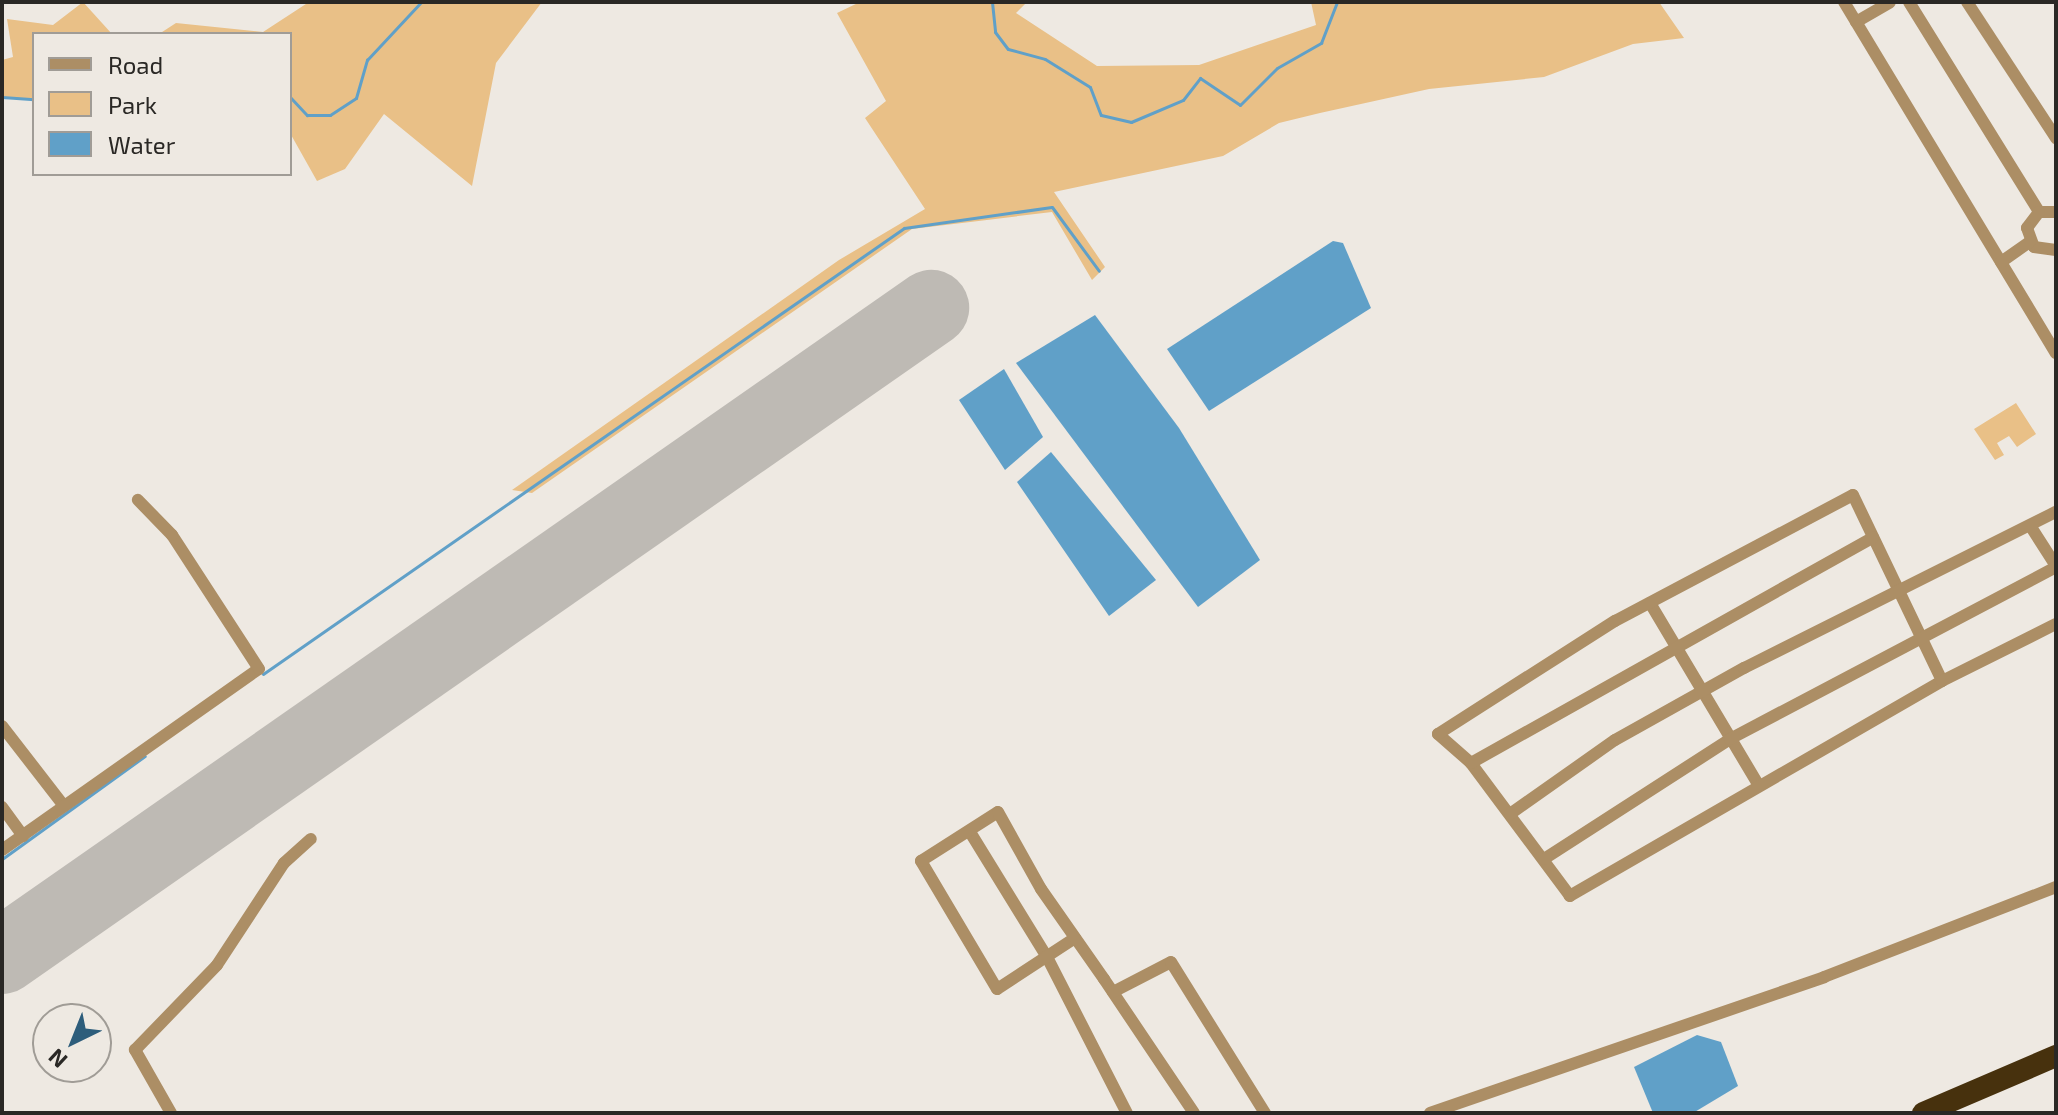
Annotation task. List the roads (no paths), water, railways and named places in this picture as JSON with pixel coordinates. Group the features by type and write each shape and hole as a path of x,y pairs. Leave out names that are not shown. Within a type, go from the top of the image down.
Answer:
{"highway":[{"path":"1923,1113 2056,1056"}],"street":[{"path":"1844,2 2056,353"},
{"path":"1856,22 1890,2"},
{"path":"1909,2 2039,212"},
{"path":"1967,2 2056,138"},
{"path":"2039,212 2056,212"},
{"path":"2030,242 2027,228 2039,212"},
{"path":"2001,262 2030,242"},
{"path":"2030,242 2056,250"},
{"path":"1942,681 1853,495 1650,603 1443,728 1438,734 1471,763 1570,896 1758,784 1942,681 2056,624"},
{"path":"2,850 259,669 172,535 138,500"},
{"path":"1510,814 1615,740 1897,586 2031,527 2056,512"},
{"path":"1544,859 1730,739 1918,634 2056,567 2031,527"},
{"path":"1471,763 1675,644 1873,537"},
{"path":"1650,603 1758,784"},
{"path":"2,726 64,806"},
{"path":"2,807 23,836"},
{"path":"1075,938 997,989 921,861 998,812 1075,938 1194,1113"},
{"path":"970,832 1047,957 1127,1113"},
{"path":"171,1113 135,1050 217,965 284,863 311,839"},
{"path":"1430,1113 1824,977 2056,887"},
{"path":"1113,992 1171,962 1265,1113"}],"water":[{"path":"1333,241 1343,243 1371,308 1209,411 1167,349"},
{"path":"1095,315 1179,428 1260,560 1198,607 1016,363"},
{"path":"1004,369 1043,437 1005,470 959,400"},
{"path":"1051,452 1156,580 1109,616 1017,482"},
{"path":"1697,1035 1721,1042 1738,1086 1693,1113 1653,1113 1634,1067"}],"waterway":[{"path":"292,99 307,115 330,115 356,98 367,60 421,2"},
{"path":"992,2 995,32 1008,49 1045,59 1090,87 1101,115 1131,122 1183,100 1200,78 1240,105 1277,68 1321,43 1337,2"},
{"path":"2,97 32,99"},
{"path":"263,674 904,228 1052,207 1099,271"},
{"path":"2,859 145,756"}]}
